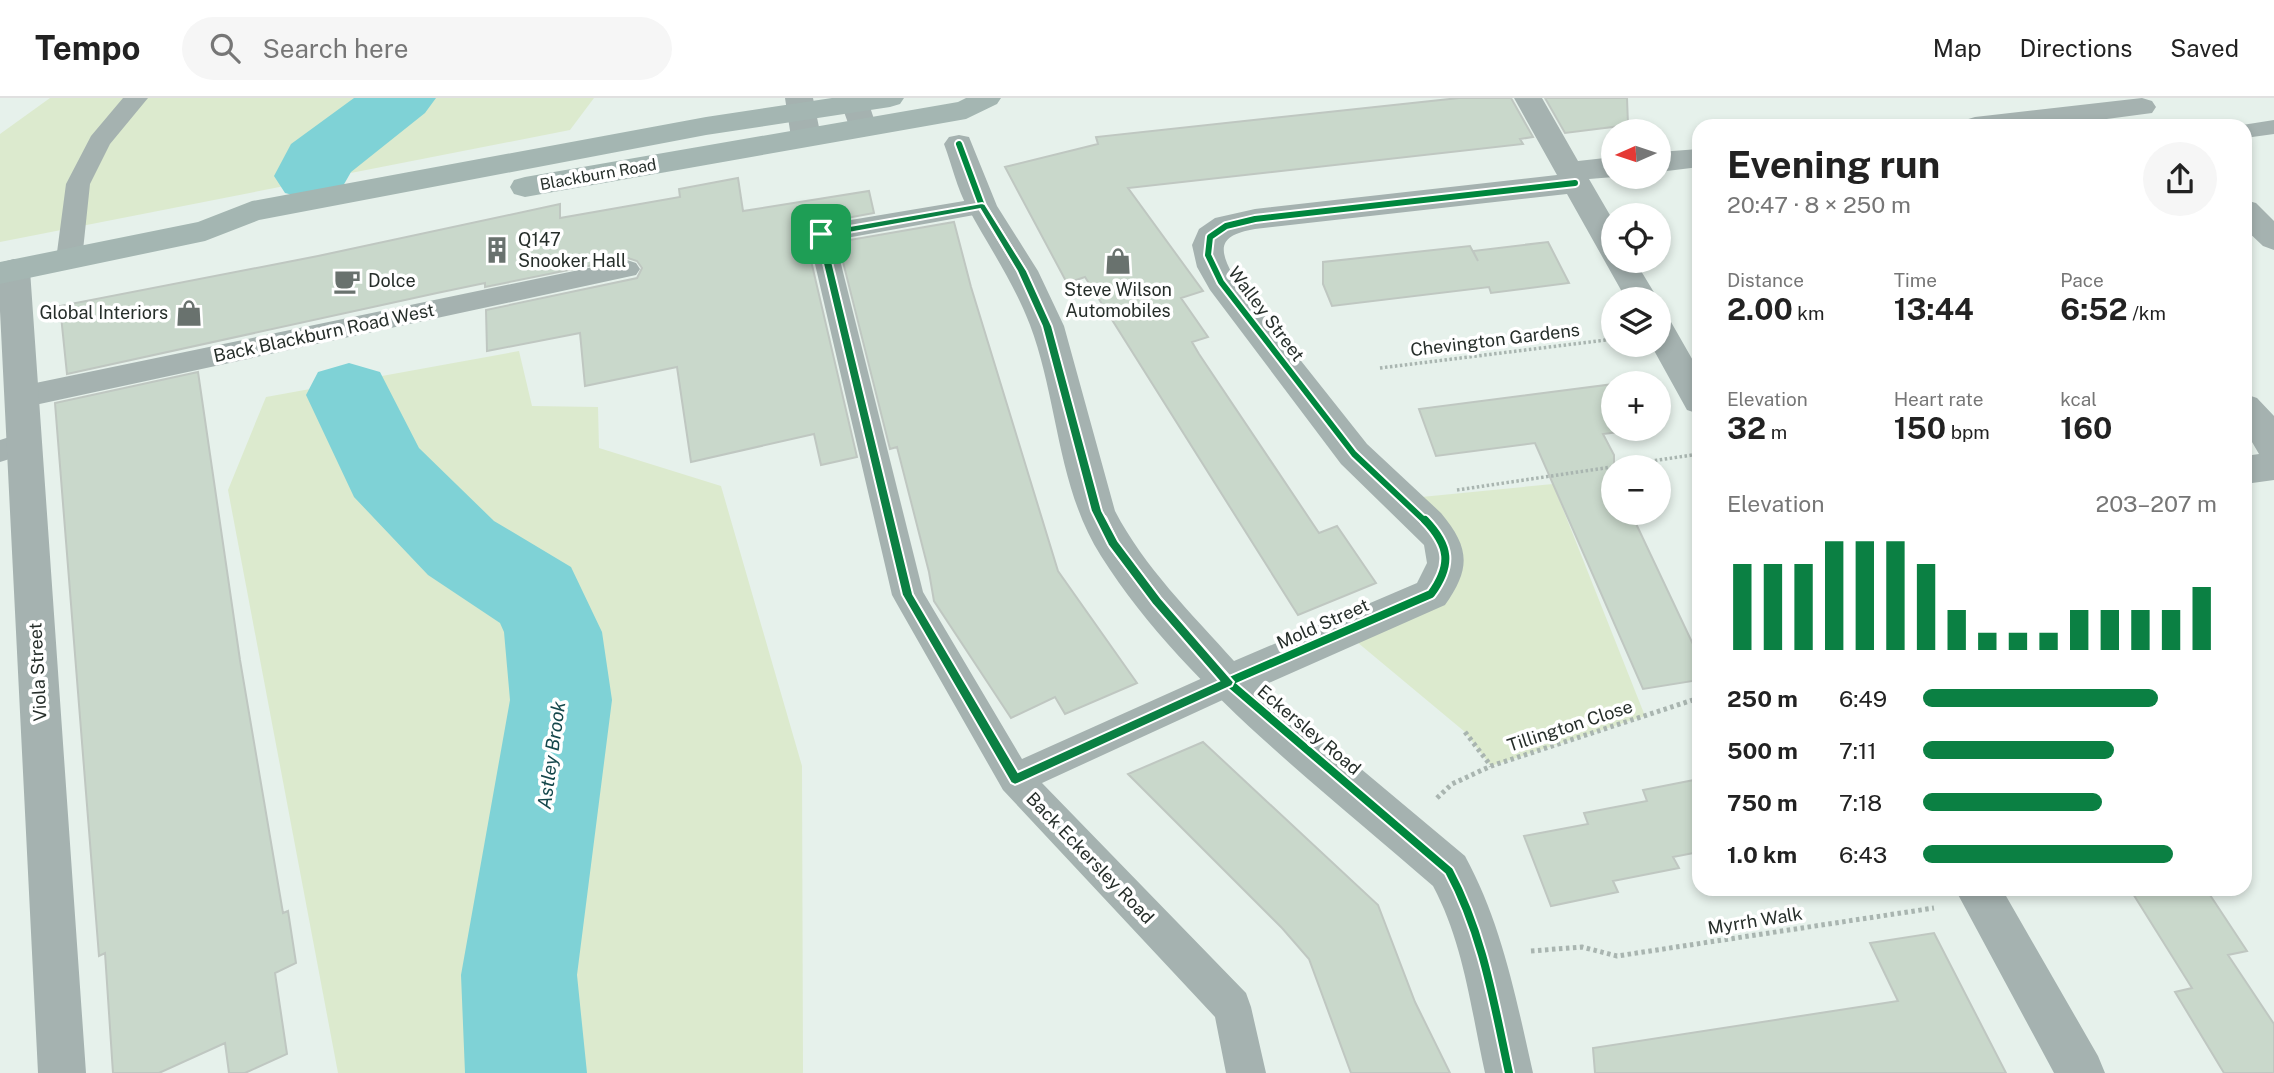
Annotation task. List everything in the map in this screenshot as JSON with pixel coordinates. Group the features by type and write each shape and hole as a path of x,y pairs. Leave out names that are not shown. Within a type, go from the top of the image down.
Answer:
{"highway":[{"name":"Blackburn Road","path":"856,110 890,98"},
{"name":"Blackburn Road","path":"7,271 205,231 249,236 802,116 856,110 966,110 987,98"}],"street":[{"path":"1528,98 1601,227"},
{"path":"2049,119 2145,110"},
{"name":"Eckersley Road","path":"959,144 982,206 1022,271 1047,326 1097,511 1114,545 1157,601 1228,682 1449,871 1464,896 1482,955 1509,1073"},
{"path":"1671,161 1692,159"},
{"name":"Walley Street","path":"1431,594 1443,582 1448,563 1444,546 1434,528 1354,454 1221,282 1208,261 1207,243 1215,231 1231,223 1572,177 1601,170"},
{"path":"2252,217 2274,239"},
{"name":"Viola Street","path":"7,271 22,397 12,447 62,1073"},
{"path":"1671,351 1692,389"},
{"path":"2252,415 2266,430 2274,448"},
{"path":"2252,469 2274,466"},
{"name":"Mold Street","path":"1228,682 1431,594"},
{"path":"1981,896 2081,1073"}],"lane":[{"path":"69,260 78,184 99,141 136,98"},
{"path":"2252,130 2274,127"},
{"name":"Back Eckersley Road","path":"982,206 821,234 908,595 1015,779 1232,1007 1246,1073"},
{"name":"Back Blackburn Road West","path":"22,397 627,269"},
{"name":"Mold Street","path":"1015,779 1228,682"}],"path":[{"path":"1401,499 1692,455"},
{"path":"1465,732 1491,766"}],"green space":[{"path":"50,98 594,98 570,130 0,242 0,134"},
{"path":"519,351 532,406 598,407 599,448 721,486 802,766 803,1073 338,1073 228,490 266,397"},
{"path":"1553,484 1645,716 1491,766 1465,732 1345,632 1448,563 1401,499"}],"building":[{"path":"1459,98 1511,98 1533,137 1520,139 1523,144 1128,188 1203,291 1181,298 1208,337 1192,342 1199,354 1319,533 1337,526 1376,583 1298,615 1085,277 1067,283 1005,167 1098,144 1096,137"},
{"path":"1545,98 1627,98 1628,119 1601,119 1601,128 1565,133"},
{"path":"738,178 743,211 869,191 874,213 820,223 810,227 805,235 857,457 821,465 814,434 691,462 677,367 585,386 580,333 487,351 486,310 637,278 642,268 637,261 628,258 485,287 485,283 67,374 60,306 318,256 560,204 560,218 680,197 679,189"},
{"path":"954,222 971,287 1058,571 1137,683 1065,714 1055,697 1011,718 934,601 897,447 890,449 838,242"},
{"path":"1548,242 1569,283 1491,293 1489,287 1332,306 1323,284 1323,262 1470,246 1478,261 1473,251"},
{"path":"198,372 240,660 283,913 288,911 296,963 275,973 287,1054 245,1073 229,1073 225,1043 159,1073 113,1073 105,953 99,956 55,403"},
{"path":"1601,386 1601,441 1607,441 1614,455 1601,455 1601,525 1637,525 1692,642 1692,681 1643,689 1535,443 1436,456 1419,409"},
{"path":"1203,742 1378,905 1415,1002 1450,1073 1351,1073 1309,959 1282,928 1128,774"},
{"path":"1692,780 1692,853 1673,857 1679,868 1613,881 1618,892 1551,906 1524,836 1588,824 1584,813 1647,801 1643,790"},
{"path":"2134,896 2211,896 2247,951 2228,955 2274,1024 2274,1073 2224,1073 2175,992 2192,988"},
{"path":"1934,933 2006,1073 1595,1073 1593,1048 1898,1001 1870,943"}],"waterway":[{"name":"Astley Brook","path":"312,176 317,161 400,98"},
{"name":"Astley Brook","path":"349,395 386,472 461,548 537,596 553,632 561,700 519,975 526,1073"}],"cycle path":[{"path":"959,144 982,206 1022,271 1047,326 1097,511 1114,545 1157,601 1228,682 1449,871 1480,943 1509,1073"},
{"path":"1228,682 1431,594 1442,578 1446,563 1444,549 1428,523 1354,454 1221,282 1208,255 1210,237 1226,226 1255,219 1575,183"}],"place":[{"name":"Q147 Snooker Hall","path":"497,250"},
{"name":"Steve Wilson Automobiles","path":"1118,261"},
{"name":"Dolce","path":"347,281"},
{"name":"Global Interiors","path":"189,313"}],"route":[{"path":"982,206 1022,271 1047,326 1097,511 1114,545 1157,601 1228,682 1015,779 908,595 821,234 982,206"}]}
